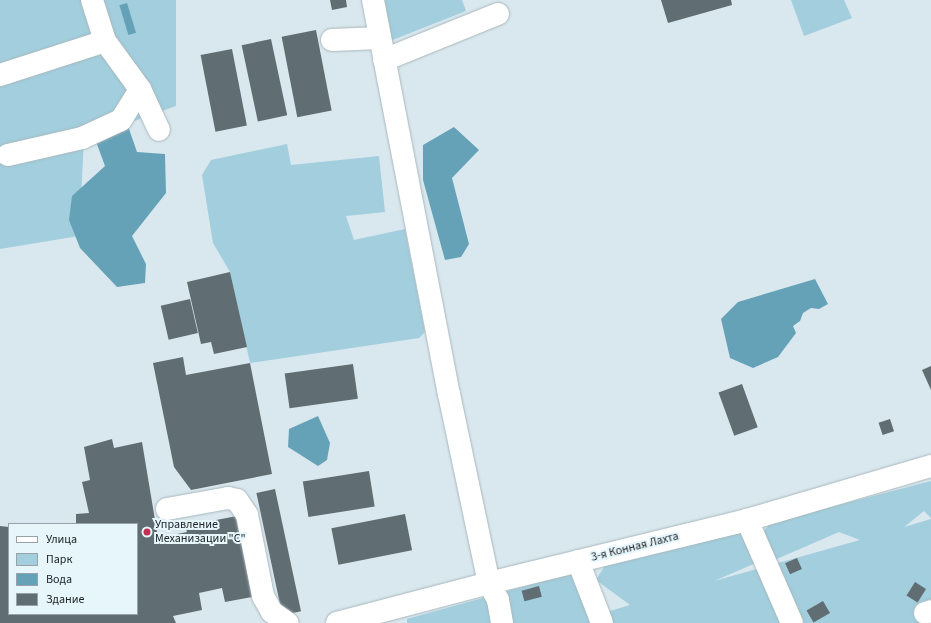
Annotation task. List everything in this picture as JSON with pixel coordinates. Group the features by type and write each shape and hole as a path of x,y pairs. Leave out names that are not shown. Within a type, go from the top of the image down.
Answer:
{"street":[{"path":"92,0 105,41 140,88 159,130"},
{"path":"373,0 449,394 489,582 498,600 502,623"},
{"path":"384,60 498,14"},
{"path":"332,40 380,38"},
{"path":"0,75 105,41"},
{"path":"8,155 82,138 121,120 140,88"},
{"name":"3-я Конная Лахта","path":"337,623 489,582 747,520 931,466"},
{"path":"167,509 228,498 237,500 247,515 263,596 272,612 288,623"},
{"path":"747,520 792,623"},
{"path":"578,561 602,623"}],"green space":[{"path":"0,0 176,0 176,106 84,139 79,236 0,249"},
{"path":"383,0 462,0 466,11 390,41"},
{"path":"791,0 844,0 852,18 804,36"},
{"path":"287,144 291,165 379,156 385,212 346,216 354,240 405,229 425,332 419,338 250,363 230,272 213,243 202,175 211,160"},
{"path":"931,481 931,518 924,511 904,527 931,519 931,623 407,623 407,619 577,572 593,616 630,605 596,580 607,562 745,530 756,563 714,581 860,540 839,532 772,561 764,531 770,523"}],"water":[{"path":"127,3 136,33 128,35 119,5"},
{"path":"128,126 137,152 165,154 166,193 132,236 146,264 145,283 117,287 80,248 69,220 72,196 105,166 95,139"},
{"path":"454,127 479,150 452,178 469,244 461,257 445,260 423,180 423,145"},
{"path":"815,279 828,304 819,309 811,308 803,313 800,321 793,326 796,333 778,357 753,368 730,358 721,319 738,302"},
{"path":"318,416 330,443 327,460 318,466 288,447 289,429"}],"building":[{"path":"330,0 346,0 347,7 332,10"},
{"path":"661,0 731,0 732,5 668,23"},
{"path":"316,30 332,110 297,117 282,37"},
{"path":"271,39 287,115 258,122 242,45"},
{"path":"232,49 247,126 215,132 201,55"},
{"path":"230,272 247,347 214,354 211,342 201,344 187,282"},
{"path":"190,299 198,333 169,340 161,306"},
{"path":"183,357 186,375 250,363 272,474 191,490 174,467 153,363"},
{"path":"353,364 358,399 290,408 285,374"},
{"path":"931,366 931,390 922,370"},
{"path":"742,384 758,427 734,436 719,393"},
{"path":"890,419 894,431 883,435 879,423"},
{"name":"Управление Механизации \"С\"","path":"112,439 114,448 142,442 158,538 187,532 185,526 237,516 252,597 225,602 222,588 199,593 202,610 173,616 176,623 0,623 0,526 8,527 8,615 138,615 138,523 76,523 76,514 89,513 82,482 90,480 84,447"},
{"path":"369,471 375,507 308,517 303,481"},
{"path":"275,489 301,611 282,615 256,493"},
{"path":"405,514 412,550 338,565 331,528"},
{"path":"797,558 802,569 790,574 785,563"},
{"path":"915,582 926,589 918,602 907,596"},
{"path":"539,586 542,597 524,601 522,591"},
{"path":"823,601 830,613 814,623 807,610"}],"place":[{"name":"Управление Механизации \"С\"","path":"147,532"}]}
